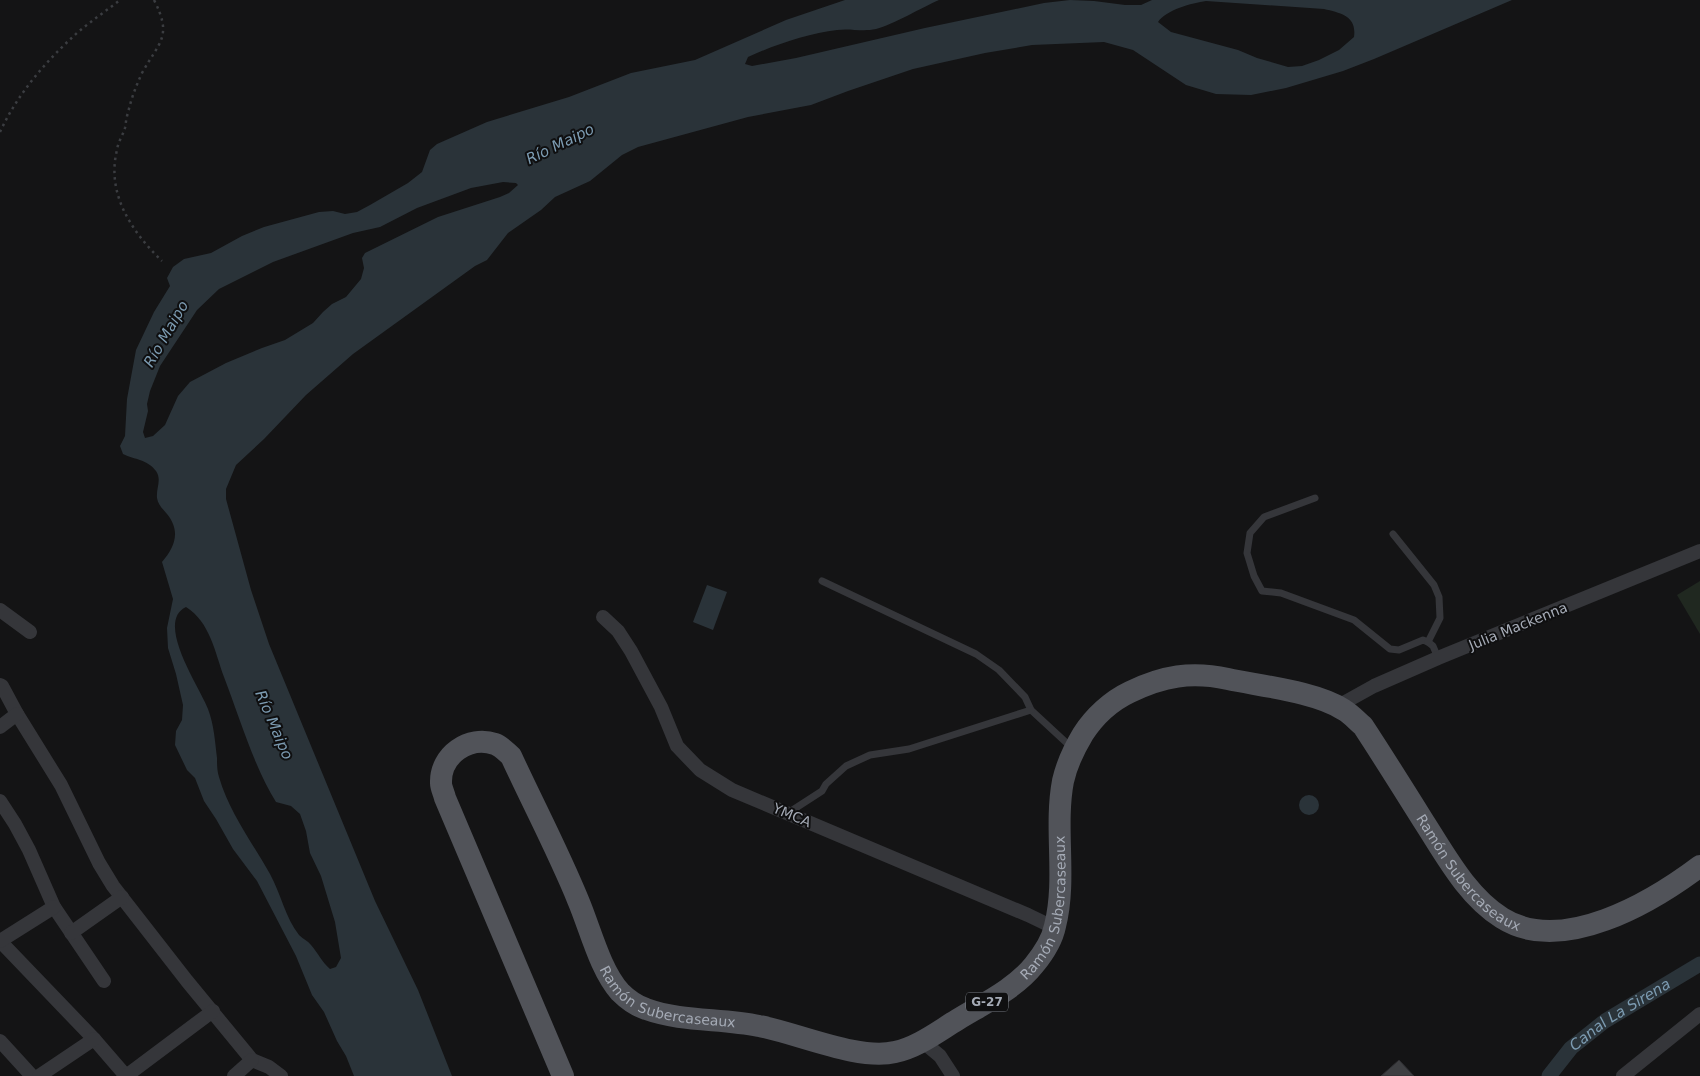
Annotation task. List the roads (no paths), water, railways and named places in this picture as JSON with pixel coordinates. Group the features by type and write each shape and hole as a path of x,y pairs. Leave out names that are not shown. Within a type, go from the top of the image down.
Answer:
{"main road":[{"name":"Ramón Subercaseaux","path":"563,1076 445,798 441,783 443,768 447,760 459,748 470,743 495,744 511,756 577,898 605,970 621,993 645,1009 664,1014 759,1026 860,1053 883,1054 914,1046 1002,992 1032,968 1046,948 1055,928 1059,900 1061,797 1068,765 1074,749 1088,726 1097,716 1122,696 1151,682 1180,675 1216,676 1313,696 1348,712 1363,726 1453,867 1484,904 1510,922 1522,927 1535,930 1559,930 1590,924 1647,901 1700,866"}],"street":[{"name":"Julia Mackenna","path":"1338,706 1374,686 1438,658 1700,550"},
{"path":"0,610 30,632"},
{"name":"YMCA","path":"603,617 618,631 632,651 677,746 700,770 732,790 1055,928"},
{"path":"0,685 61,785 99,864 122,897 187,981 252,1060 282,1076"},
{"path":"0,727 17,714"},
{"path":"1,803 29,850 54,907 104,981"},
{"path":"71,933 122,897"},
{"path":"54,907 0,941 94,1039 126,1076 213,1011"},
{"path":"1623,1076 1700,1014"},
{"path":"40,1076 94,1039"},
{"path":"0,1041 32,1076"},
{"path":"922,1041 940,1056 953,1076"},
{"path":"234,1076 252,1060"}],"lane":[{"path":"1315,498 1264,517 1250,533 1247,553 1254,576 1262,591 1281,593 1354,620 1390,649 1399,650 1423,640 1433,646 1438,658"},
{"path":"1393,534 1434,585 1439,597 1440,618 1428,642"},
{"path":"822,581 976,654 999,670 1025,697 1031,710 1074,749"},
{"path":"788,813 822,792 826,784 846,766 870,755 909,749 1031,710"}],"water":[{"name":"Río Maipo","path":"845,0 939,0 883,27 866,30 837,30 792,40 748,57 745,64 752,66 796,58 925,28 1044,3 1070,0 1141,5 1152,0 1512,0 1343,71 1286,88 1251,95 1216,94 1186,85 1133,50 1104,42 1032,45 913,69 811,105 748,117 638,147 622,155 590,181 555,197 541,210 508,233 487,260 475,266 353,354 306,395 236,465 226,489 226,499 251,590 269,644 375,901 418,990 452,1076 354,1076 346,1056 324,1012 312,995 296,956 257,881 233,849 204,801 195,778 187,770 175,745 176,731 182,720 183,705 168,648 167,628 173,599 162,562 173,545 175,539 174,527 158,500 159,478 156,471 145,462 123,454 120,446 125,436 127,399 136,350 154,312 170,286 167,278 173,267 184,259 211,253 242,236 264,227 319,212 333,211 345,214 357,212 408,183 422,172 430,150 437,144 487,122 569,97 631,73 695,60 786,20","holes":["1206,1 1330,10 1342,14 1350,20 1353,24 1354,37 1339,50 1319,60 1302,66 1288,67 1238,50 1171,32 1158,22 1173,11 1187,5","503,182 516,183 518,185 509,193 438,217 365,253 362,258 364,268 361,279 346,297 332,304 313,323 285,340 226,363 190,382 178,396 165,425 153,436 145,438 143,432 148,411 147,404 160,366 197,310 219,289 273,262 353,233 380,227 417,208 471,188","186,607 194,613 206,629 211,638 247,741 268,788 276,802 291,806 300,814 306,831 310,853 321,876 335,922 341,958 336,967 330,969 294,928 270,874 223,790 217,770 215,739 210,715 182,656 177,641 175,626 177,615"]},
{"path":"707,585 727,592 713,630 693,622"},
{"path":"1305,795 1313,795 1319,801 1319,809 1313,815 1305,815 1299,809 1299,801"}],"waterway":[{"name":"Canal La Sirena","path":"1549,1076 1571,1048 1605,1021 1700,964"}]}
